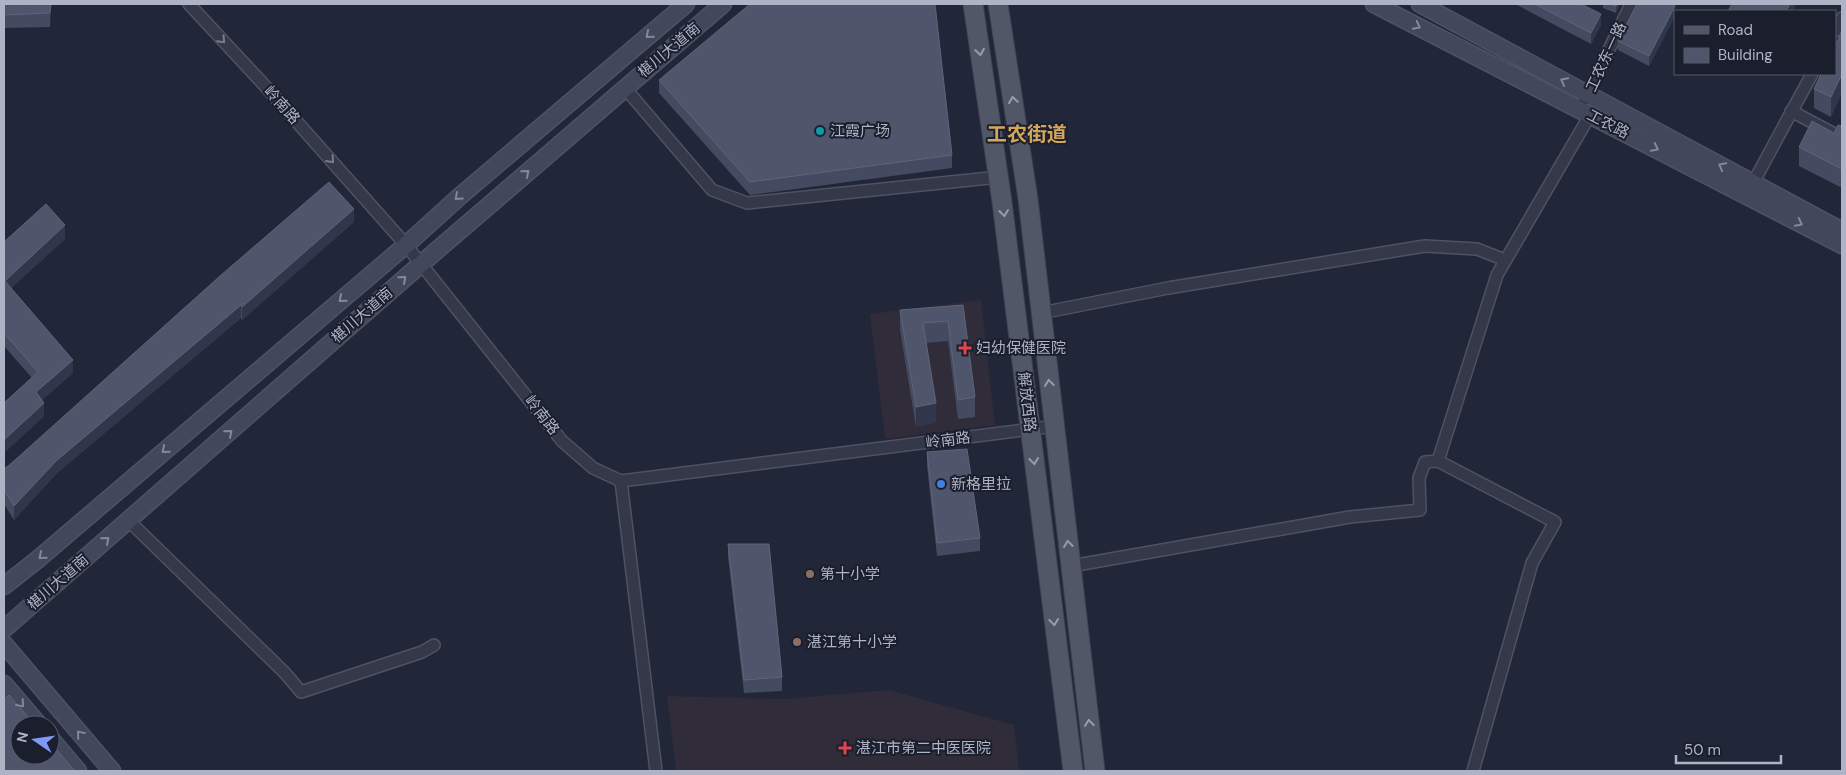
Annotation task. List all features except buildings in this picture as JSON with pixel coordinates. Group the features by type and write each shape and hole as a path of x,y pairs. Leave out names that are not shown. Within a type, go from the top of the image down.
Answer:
{"main road":[{"name":"解放西路","path":"973,4 999,177 1073,771"},
{"name":"解放西路","path":"998,4 1028,199 1095,771"}],"street":[{"name":"岭南路","path":"189,4 266,87 406,245 562,441 593,468 621,481 1054,426"},
{"name":"椹川大道南","path":"4,586 37,560 686,4"},
{"name":"椹川大道南","path":"4,629 723,4"},
{"name":"工农路","path":"1374,4 1842,245"},
{"name":"工农路","path":"1420,4 1842,231"},
{"name":"工农东一路","path":"1438,461 1497,275 1584,112 1588,94 1631,4"},
{"path":"1836,30 1842,18"},
{"path":"1753,183 1811,75"},
{"path":"625,88 712,190 747,203 999,177"},
{"path":"1791,111 1842,138"},
{"path":"1041,313 1168,288 1425,246 1477,250 1505,260"},
{"path":"1071,566 1350,517 1420,510 1420,478 1425,462 1438,461 1555,522 1532,562 1473,771"},
{"path":"621,481 656,771"},
{"path":"128,520 285,673 301,692 422,652 434,645"},
{"path":"4,644 112,771"},
{"path":"4,684 30,715"},
{"path":"60,750 78,771"}],"shaded area":[{"path":"981,300 995,425 885,439 870,314"},
{"name":"湛江市第二中医医院","path":"889,690 1014,725 1019,771 676,771 667,696 785,699"}],"place":[{"name":"江霞广场","path":"820,131"},
{"name":"妇幼保健医院","path":"965,348"},
{"name":"新格里拉","path":"941,484"},
{"name":"第十小学","path":"810,574"},
{"name":"湛江第十小学","path":"797,642"},
{"name":"湛江市第二中医医院","path":"845,748"}],"district":[{"name":"工农街道","path":"1027,134"}]}
